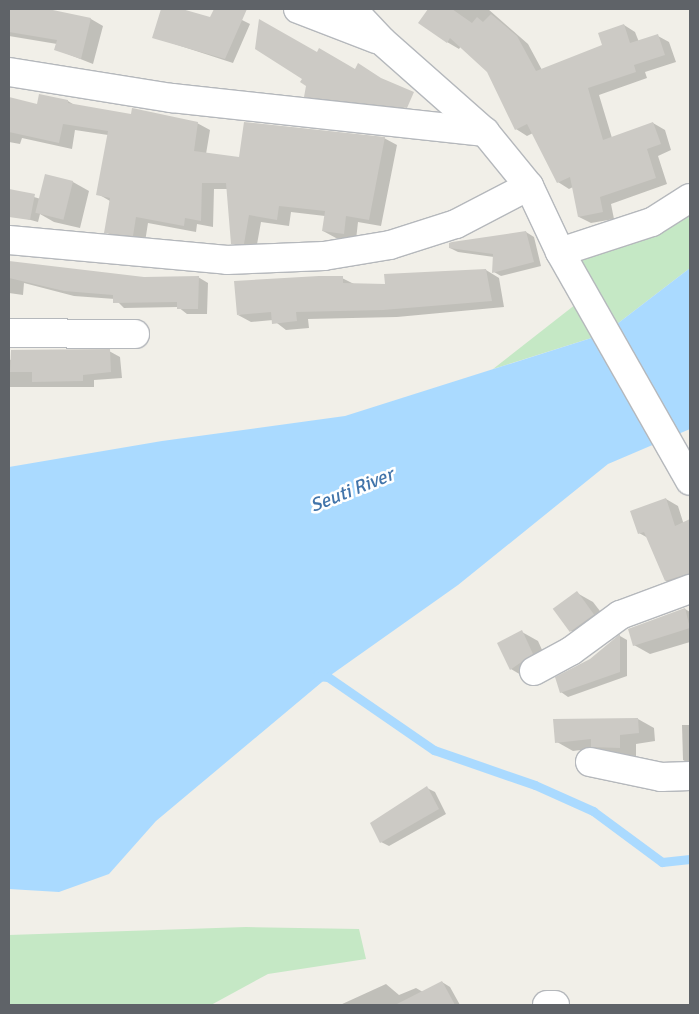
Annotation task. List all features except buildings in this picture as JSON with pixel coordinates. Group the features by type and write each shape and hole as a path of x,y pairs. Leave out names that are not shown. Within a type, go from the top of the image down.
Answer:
{"street":[{"path":"298,9 382,41"},
{"path":"352,9 382,41 485,132 529,186 560,252 690,481"},
{"path":"9,72 172,98 485,132"},
{"path":"9,240 227,260 324,256 390,245 456,224 529,186"},
{"path":"560,252 652,222 690,198"},
{"path":"9,333 136,334"},
{"path":"534,671 571,651 620,615 690,589"},
{"path":"590,762 661,777 690,776"},
{"path":"547,1005 555,1005"}],"green space":[{"path":"690,198 690,268 604,334 493,369 585,297 560,252"},
{"path":"246,927 359,929 366,959 268,974 211,1005 9,1005 9,935"}],"water":[{"name":"Seuti River","path":"690,268 690,429 608,464 458,585 328,677 156,821 109,874 59,892 9,889 9,467 162,441 345,416 604,334"}],"waterway":[{"path":"317,676 328,677 434,750 535,785 593,811 662,862 690,859"}]}
